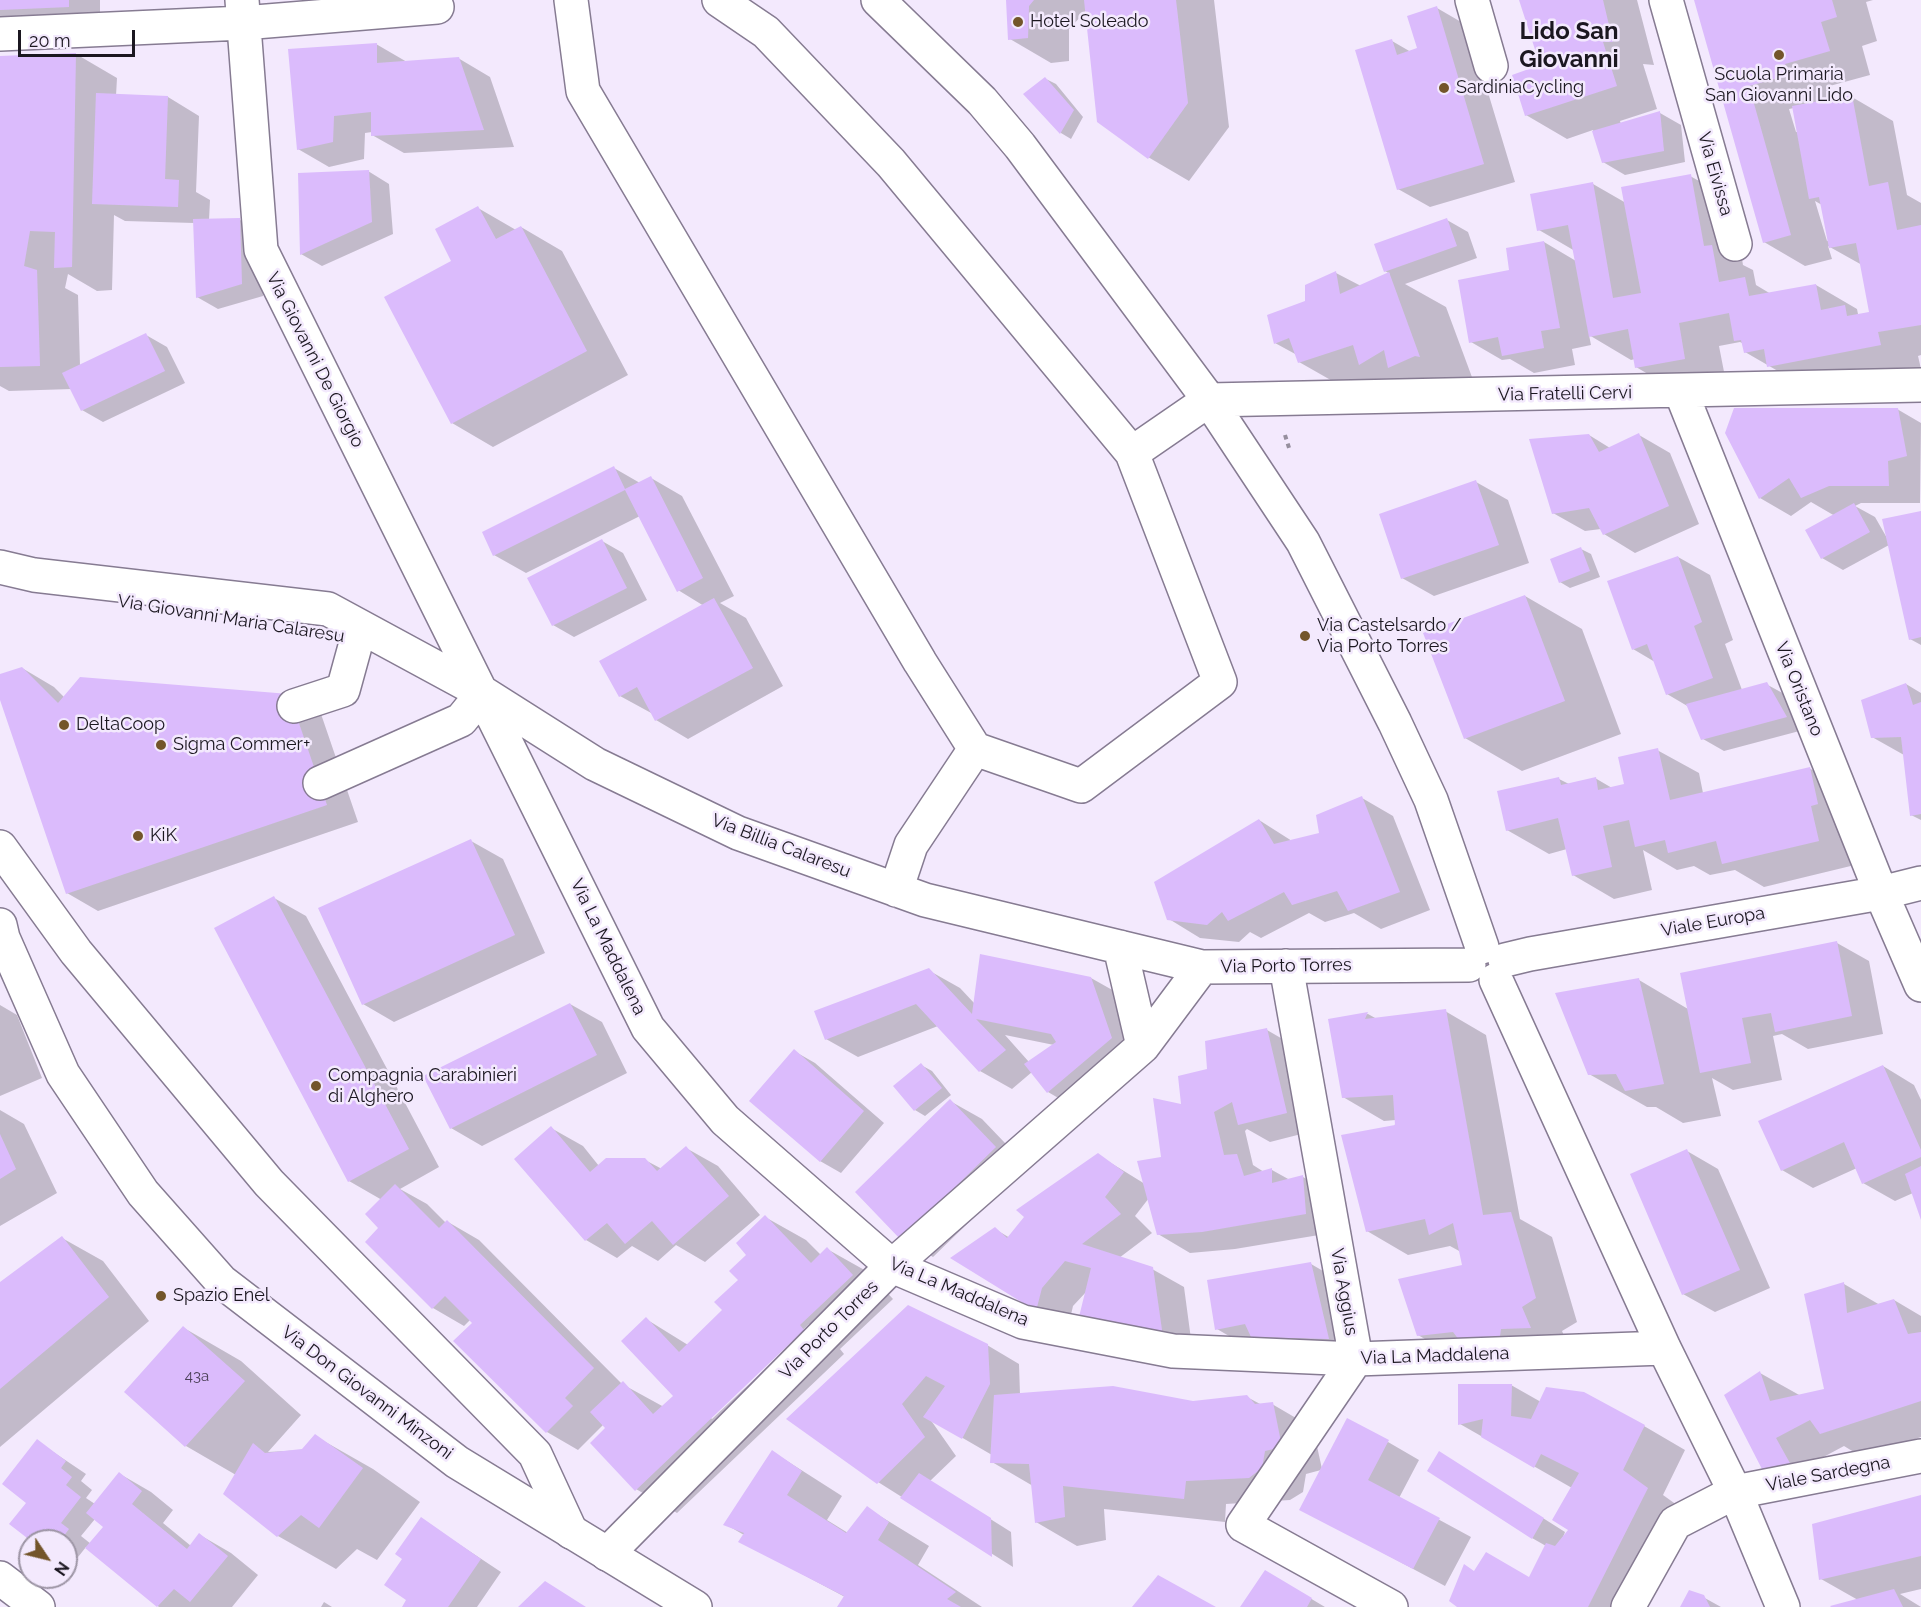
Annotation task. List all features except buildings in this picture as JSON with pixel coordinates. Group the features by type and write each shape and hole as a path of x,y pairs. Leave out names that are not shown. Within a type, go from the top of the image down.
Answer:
{"street":[{"path":"571,0 582,91 908,642 975,749 1081,786 1220,681 1132,453 891,163 766,32 719,0"},
{"path":"878,0 982,101 1020,147 1209,400 1303,542 1364,659 1431,800 1488,963 1664,1348 1735,1492 1783,1607"},
{"path":"1472,0 1491,66"},
{"name":"Via Eivissa","path":"1665,0 1735,244"},
{"path":"0,34 243,12 437,7"},
{"name":"Via Giovanni De Giorgio","path":"243,12 261,250 483,693"},
{"name":"Via Fratelli Cervi","path":"1209,400 1681,392 1921,385"},
{"name":"Via Oristano","path":"1681,392 1881,893 1921,985"},
{"path":"1132,453 1209,400"},
{"name":"Via Giovanni Maria Calaresu","path":"0,567 34,575 328,609 403,652"},
{"name":"Via Giovanni Maria Calaresu","path":"0,589 33,590 324,630 403,652"},
{"path":"294,706 343,690 357,639"},
{"name":"Via Billia Calaresu","path":"403,652 483,693 596,764 738,833 925,900 1120,947"},
{"path":"320,783 461,720 483,693"},
{"name":"Via La Maddalena","path":"483,693 648,1028 725,1120 892,1266 1023,1322 1173,1351 1356,1359 1664,1348"},
{"path":"896,890 910,845 975,749"},
{"path":"0,848 76,952 269,1183 535,1454 572,1532"},
{"name":"Viale Europa","path":"1488,963 1921,884"},
{"name":"Via Don Giovanni Minzoni","path":"0,925 3,938 63,1074 143,1193 221,1281 457,1462 694,1607"},
{"path":"1143,1046 1120,947 1202,967"},
{"name":"Via Porto Torres","path":"607,1554 892,1266 1143,1046 1202,967 1488,963"},
{"name":"Via Aggius","path":"1286,966 1356,1359 1243,1526 1391,1607"},
{"name":"Viale Sardegna","path":"1628,1607 1675,1523 1735,1492 1921,1456"},
{"path":"0,1578 38,1607"}],"place":[{"name":"Hotel Soleado","path":"1018,22"},
{"name":"Scuola Primaria San Giovanni Lido","path":"1779,55"},
{"name":"SardiniaCycling","path":"1444,88"},
{"name":"Via Castelsardo / Via Porto Torres","path":"1305,636"},
{"name":"DeltaCoop","path":"64,725"},
{"name":"Sigma Commer+","path":"161,745"},
{"name":"KiK","path":"138,836"},
{"name":"Compagnia Carabinieri di Alghero","path":"316,1086"},
{"name":"Spazio Enel","path":"161,1296"}],"district":[{"name":"Lido San Giovanni","path":"1569,46"}]}
